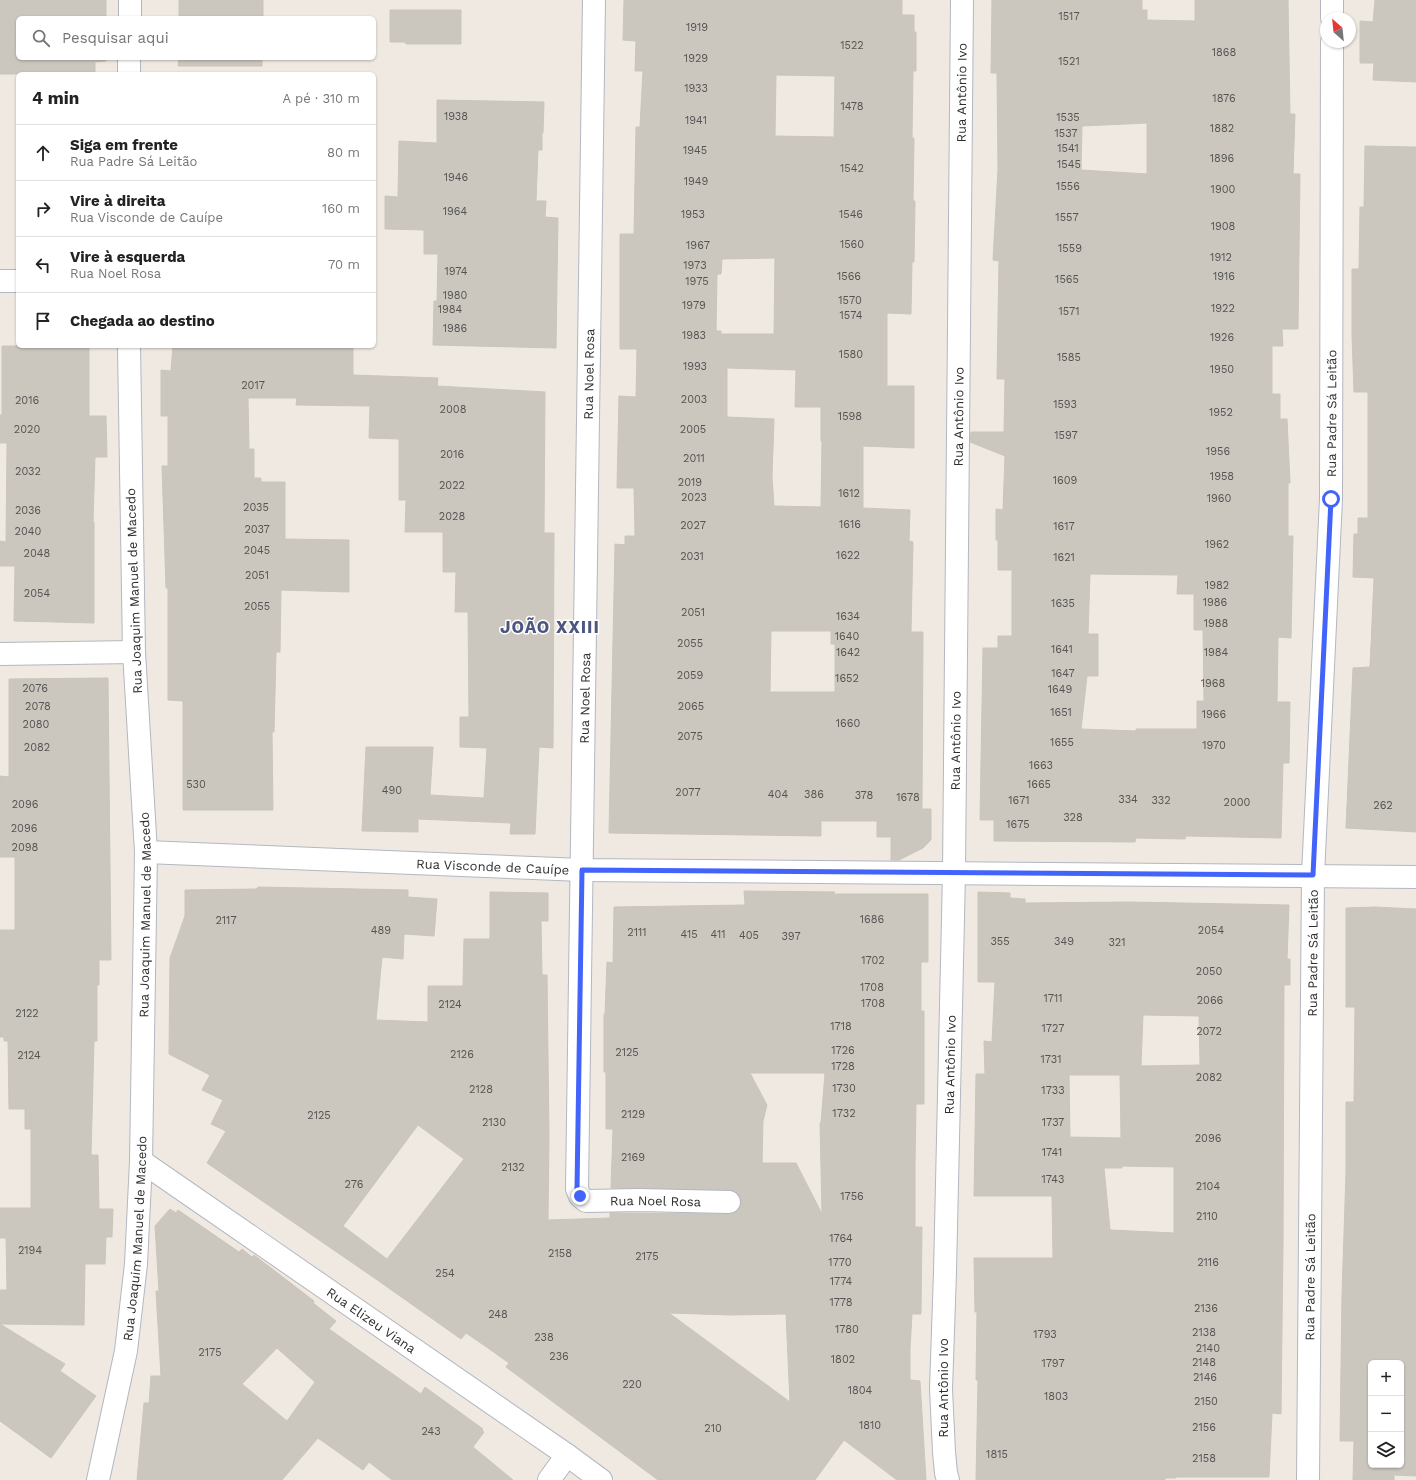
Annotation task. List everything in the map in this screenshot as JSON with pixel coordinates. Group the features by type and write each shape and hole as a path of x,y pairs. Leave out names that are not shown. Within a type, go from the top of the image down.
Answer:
{"street":[{"path":"130,0 130,16"},
{"name":"Rua Noel Rosa","path":"594,0 577,1189 580,1196 586,1201 639,1200 729,1202"},
{"name":"Rua Antônio Ivo","path":"948,1480 944,1452 941,1389 946,1256 954,873 962,0"},
{"path":"1332,0 1332,12"},
{"name":"Rua Padre Sá Leitão","path":"1308,1480 1313,875 1331,499 1332,48"},
{"path":"129,60 129,72"},
{"path":"0,281 16,281"},
{"name":"Rua Joaquim Manuel de Macedo","path":"98,1480 126,1351 136,1264 141,1161 146,852 134,652 129,348"},
{"path":"0,654 134,652"},
{"name":"Rua Visconde de Cauípe","path":"146,852 582,870 1416,876"},
{"name":"Rua Elizeu Viana","path":"141,1161 601,1480"},
{"path":"549,1480 567,1455"}],"building":[{"path":"0,0 106,0 106,16 16,16 16,60 106,60 95,62 95,72 16,72 16,74 0,74"},
{"path":"179,0 263,0 263,16 179,16"},
{"path":"624,0 902,0 902,15 914,15 914,32 916,32 916,71 913,71 912,138 914,138 913,201 915,201 911,314 887,313 887,386 914,386 914,448 863,446 863,508 910,510 909,541 913,542 911,632 923,632 922,809 931,809 931,840 923,848 899,860 891,860 891,837 877,837 877,821 821,821 821,836 609,833 615,544 625,545 625,536 635,536 634,488 617,488 619,396 636,397 637,349 620,349 620,234 634,234 636,127 640,127 643,71 635,71 636,41 623,40","holes":["776,75 835,76 834,137 775,136","775,258 774,334 721,334 721,331 716,331 717,274 721,274 722,259","727,368 796,370 795,407 821,407 821,507 774,506 772,477 774,419 727,417","771,631 831,631 831,644 835,644 835,692 770,692"]},
{"path":"992,0 1142,0 1142,10 1147,10 1147,20 1195,21 1195,0 1288,0 1290,114 1295,114 1293,174 1300,174 1298,329 1282,329 1283,346 1272,346 1272,394 1280,394 1280,419 1287,419 1290,483 1288,483 1288,536 1293,536 1291,638 1278,637 1277,702 1290,702 1289,763 1283,763 1281,838 1186,836 1185,839 1136,838 1135,842 994,841 994,820 980,820 983,648 998,648 998,636 1012,636 1012,570 998,570 998,540 996,540 996,509 1003,510 1005,456 970,442 971,432 1004,432 1005,379 997,379 999,261 993,260 998,169 997,73 991,73","holes":["1147,123 1147,174 1081,170 1082,126","1090,574 1178,575 1177,594 1194,594 1194,630 1203,630 1204,701 1197,701 1197,729 1136,729 1136,731 1081,729 1087,676 1098,676 1098,634 1088,634"]},
{"path":"1375,0 1416,0 1416,82 1373,80 1374,63 1360,63 1360,21 1373,22"},
{"path":"390,10 461,10 461,44 406,44 405,42 390,42"},
{"path":"179,60 262,60 262,66 178,66"},
{"path":"437,100 544,102 542,150 538,150 536,201 546,201 545,217 558,218 556,348 433,345 434,301 437,301 438,254 424,254 424,230 385,229 385,196 398,197 399,141 437,143"},
{"path":"1365,146 1416,147 1416,832 1346,828 1353,668 1370,667 1374,578 1353,577 1354,534 1358,534 1358,518 1368,518 1368,392 1354,392 1352,335 1352,269 1359,269 1360,207 1364,207"},
{"path":"2,346 16,346 16,348 89,348 89,416 106,416 107,457 95,457 93,522 94,623 14,621 15,566 0,566 0,541 6,542 7,443 0,443 0,415 2,415"},
{"path":"173,348 353,348 353,375 438,378 437,386 545,392 544,533 554,533 553,748 539,747 535,834 510,834 511,823 418,819 418,832 362,831 366,747 433,747 430,795 484,798 487,748 460,747 460,717 469,717 468,612 455,612 456,572 443,572 443,532 405,532 406,500 399,500 399,439 369,438 370,406 296,405 297,398 248,398 249,449 254,449 254,478 261,478 261,482 285,482 285,539 349,540 349,592 281,590 280,652 276,652 274,732 272,732 273,810 183,810 183,701 168,700 168,588 166,588 162,466 168,466 168,416 161,416 161,370 171,371"},
{"path":"108,678 111,960 99,960 99,985 97,985 97,1041 94,1041 91,1155 98,1155 99,1209 113,1209 112,1237 106,1237 105,1264 85,1264 84,1325 0,1324 0,1290 7,1290 6,1238 0,1238 0,1208 31,1208 31,1129 25,1129 25,1109 9,1109 8,1041 4,1041 4,1037 0,1037 0,930 15,930 15,857 0,857 0,776 9,777 9,679"},
{"path":"258,887 408,890 408,897 437,899 434,936 404,934 403,959 382,957 376,1020 428,1022 428,986 463,986 464,939 490,939 490,892 548,893 548,921 541,921 542,975 547,975 549,1135 548,1220 610,1218 610,1213 729,1214 735,1213 739,1209 741,1203 740,1196 735,1191 729,1190 611,1188 613,1129 606,1129 604,1014 607,962 613,963 614,907 745,905 744,891 835,892 833,894 928,894 928,962 921,962 921,1011 924,1011 924,1104 916,1104 915,1164 915,1227 922,1227 921,1314 912,1314 910,1349 910,1380 920,1381 926,1480 897,1480 844,1440 815,1480 658,1480 506,1367 509,1363 488,1348 466,1333 461,1339 207,1163 226,1131 211,1124 223,1100 202,1090 210,1075 169,1054 170,958 185,916 185,890 257,889","holes":["750,1073 825,1073 820,1123 822,1214 796,1163 762,1163 763,1121 767,1105","418,1125 464,1159 387,1259 343,1226","669,1313 731,1315 786,1314 790,1402"]},
{"path":"978,892 1010,893 1010,898 1025,899 1025,903 1130,902 1289,905 1287,959 1290,959 1290,985 1284,985 1281,1414 1272,1413 1269,1477 1176,1477 1165,1478 1165,1480 976,1480 978,1380 976,1380 977,1312 975,1312 974,1258 1053,1258 1052,1196 974,1196 976,1074 985,1074 984,1041 992,1042 995,982 978,982","holes":["1143,1015 1199,1016 1200,1065 1141,1066","1069,1075 1120,1075 1121,1138 1070,1137","1122,1166 1174,1167 1174,1233 1110,1230 1104,1168 1122,1168"]},
{"path":"1375,907 1416,909 1416,1476 1394,1475 1394,1480 1353,1480 1354,1441 1340,1441 1342,1295 1346,1172 1346,1102 1354,1102 1355,1007 1346,1007 1346,908"},
{"path":"170,1209 176,1213 178,1210 239,1252 242,1249 252,1257 254,1255 314,1301 313,1303 336,1321 329,1329 421,1394 425,1387 483,1429 482,1430 484,1432 473,1447 513,1480 392,1480 369,1462 363,1470 318,1438 282,1480 137,1480 144,1403 149,1403 151,1376 161,1376 156,1291 159,1291 155,1226","holes":["277,1348 315,1382 287,1421 242,1384"]},
{"path":"0,1324 65,1364 60,1371 96,1396 51,1458 0,1421"}],"district":[{"name":"JOÃO XXIII","path":"550,627"}],"route":[{"path":"580,1196 577,1189 582,870 1313,875 1331,499"}]}
